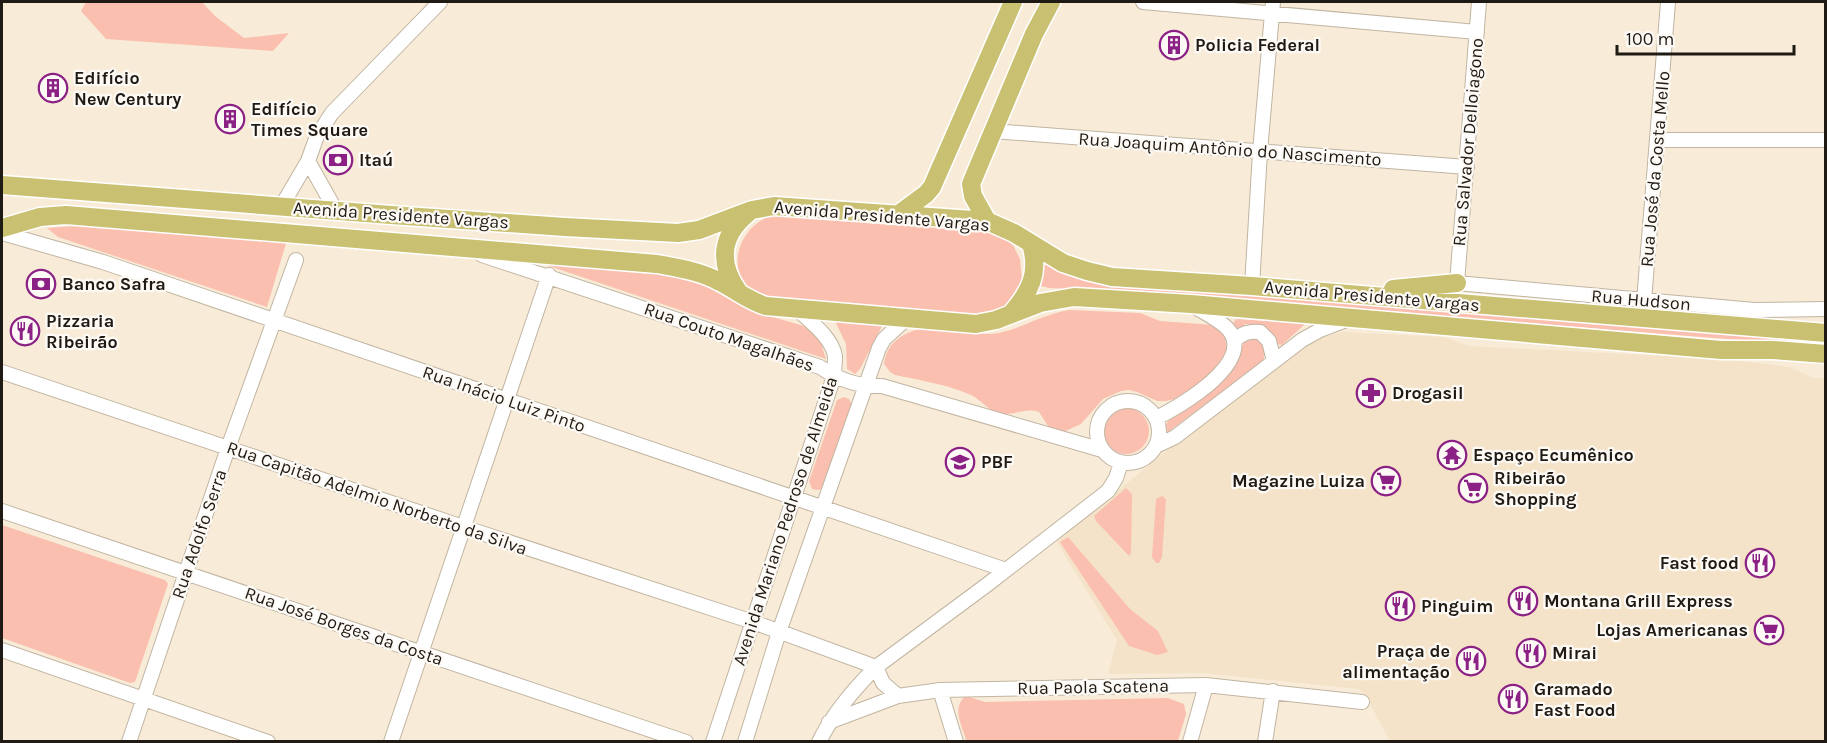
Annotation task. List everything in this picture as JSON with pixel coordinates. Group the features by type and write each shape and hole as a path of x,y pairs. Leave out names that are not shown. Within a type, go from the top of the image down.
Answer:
{"main road":[{"path":"899,214 932,187 1013,2"},
{"path":"987,221 973,196 971,184 1034,34 1051,2"},
{"name":"Avenida Presidente Vargas","path":"2,185 336,211 678,233 699,230 752,210 774,206 987,221 1014,233 1063,263 1086,272 1112,277 1252,286 1826,333"},
{"path":"739,292 725,264 726,246 735,225 752,210"},
{"name":"Avenida Presidente Vargas","path":"2,228 40,217 66,215 657,264 690,270 718,280 757,304 766,306 976,324 1009,316 1040,303 1074,297 1191,304 1721,350 1773,350 1826,354"},
{"path":"1009,316 1028,293 1033,283 1035,263 1031,244"},
{"path":"1347,295 1366,290 1411,289 1457,283"},
{"path":"1773,350 1781,359 1826,364"}],"street":[{"path":"281,207 308,161 317,136 332,113 440,2"},
{"path":"1143,2 1272,8 1477,32"},
{"name":"Rua Salvador Delloiagono","path":"1457,283 1479,2"},
{"name":"Rua José da Costa Mello","path":"1644,301 1668,2"},
{"path":"1252,286 1272,8"},
{"name":"Rua Joaquim Antônio do Nascimento","path":"993,131 1467,167"},
{"path":"1657,140 1826,140"},
{"path":"308,161 336,211"},
{"name":"Rua Inácio Luiz Pinto","path":"2,233 103,262 1006,570"},
{"name":"Rua Couto Magalhães","path":"460,248 820,367 834,376 864,387 882,386 1102,450"},
{"name":"Rua Adolfo Serra","path":"129,741 228,448 296,260"},
{"path":"391,741 549,276"},
{"name":"Rua Hudson","path":"1457,283 1754,310 1826,309"},
{"path":"1156,418 1175,408 1225,370 1231,359 1234,341 1228,328 1191,304"},
{"name":"Avenida Mariano Pedroso de Almeida","path":"713,741 834,376 835,357 832,348 816,327 798,310"},
{"path":"1156,446 1175,437 1302,339 1352,318"},
{"name":"Avenida Mariano Pedroso de Almeida","path":"745,741 779,632 864,387 884,339 906,319"},
{"path":"1234,341 1240,335 1248,332 1260,332 1269,341 1274,361"},
{"name":"Rua Capitão Adelmio Norberto da Silva","path":"2,372 753,622 876,667"},
{"path":"1132,400 1142,404 1156,418 1159,437 1156,446 1141,461 1121,463 1107,456 1097,440 1096,430 1104,411 1112,404 1122,401 1132,400"},
{"path":"819,741 829,722 862,680 876,667 1108,491 1121,463"},
{"name":"Rua José Borges da Costa","path":"2,511 686,741"},
{"path":"2,651 267,741"},
{"path":"876,667 883,683 898,696"},
{"path":"1190,741 1206,685"},
{"name":"Rua Paola Scatena","path":"829,722 898,696 940,690 1206,685 1362,702"},
{"path":"940,690 956,741"},
{"path":"1265,741 1273,691"}],"shaded area":[{"path":"86,2 202,2 215,16 244,38 289,33 273,51 106,39 81,11"},
{"path":"777,214 988,229 1013,245 1020,259 1022,281 1020,288 1007,307 979,317 779,303 756,294 745,284 739,273 738,261 740,248 753,227"},
{"path":"89,225 287,240 267,307 58,237 47,228"},
{"path":"544,262 672,273 701,281 766,315 804,326 820,340 826,359 543,264"},
{"path":"1044,265 1109,284 1585,320 1825,343 1825,347 1157,293 1049,288 1041,286"},
{"path":"1069,310 1140,313 1160,321 1214,325 1222,329 1227,352 1217,372 1175,399 1157,401 1137,392 1121,391 1103,399 1081,424 1061,433 1055,432 1048,426 1039,412 998,413 962,391 895,375 884,364 892,344 916,330 940,328 974,333 999,333"},
{"path":"1236,319 1303,323 1304,325 1282,345 1277,344 1260,327 1245,324 1242,329 1235,328 1233,323"},
{"path":"835,321 883,324 860,369 855,374 847,369 846,344"},
{"name":"Ribeirão Shopping","path":"1342,332 1445,337 1469,346 1725,359 1790,367 1813,378 1825,378 1825,741 1390,741 1365,695 1359,689 1202,673 1108,674 1117,640 1056,541 1186,435 1295,352 1320,338"},
{"path":"1250,336 1261,339 1266,350 1263,361 1168,432 1165,427 1168,421 1227,376"},
{"path":"844,397 852,404 822,489 812,489 809,481 837,400"},
{"path":"1126,408 1142,415 1149,431 1142,447 1126,454 1110,447 1103,431 1110,415"},
{"path":"1126,488 1132,494 1131,553 1129,556 1094,516"},
{"path":"1162,496 1166,499 1162,557 1159,563 1156,563 1152,557 1156,499"},
{"path":"2,525 165,580 168,584 135,682 130,683 2,638"},
{"path":"1068,537 1130,609 1158,631 1168,652 1157,655 1129,646 1060,542"},
{"path":"966,696 985,702 1168,698 1184,704 1186,714 1178,741 967,742 958,711"}],"place":[{"name":"Policia Federal","path":"1174,45"},
{"name":"Edifício New Century","path":"53,88"},
{"name":"Edifício Times Square","path":"230,119"},
{"name":"Itaú","path":"338,160"},
{"name":"Banco Safra","path":"41,284"},
{"name":"Pizzaria Ribeirão","path":"25,331"},
{"name":"Drogasil","path":"1371,393"},
{"name":"Espaço Ecumênico","path":"1452,455"},
{"name":"PBF","path":"960,462"},
{"name":"Magazine Luiza","path":"1386,481"},
{"name":"Ribeirão Shopping","path":"1473,488"},
{"name":"Fast food","path":"1760,563"},
{"name":"Montana Grill Express","path":"1523,601"},
{"name":"Pinguim","path":"1400,606"},
{"name":"Lojas Americanas","path":"1769,630"},
{"name":"Mirai","path":"1531,653"},
{"name":"Praça de alimentação","path":"1471,661"},
{"name":"Gramado Fast Food","path":"1513,699"}]}
